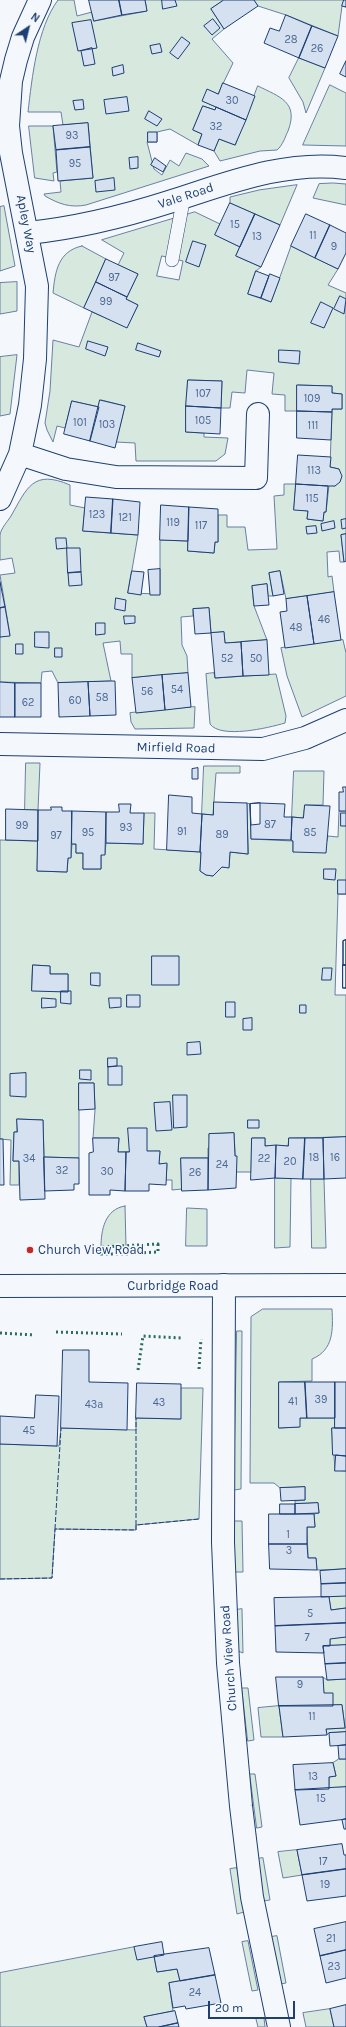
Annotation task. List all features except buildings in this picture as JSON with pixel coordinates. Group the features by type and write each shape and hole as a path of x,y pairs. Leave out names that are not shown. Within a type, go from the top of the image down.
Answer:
{"street":[{"name":"Apley Way","path":"0,499 20,454 30,406 36,348 37,286 28,233 11,153 8,126 11,81 19,49 40,0"},
{"name":"Vale Road","path":"28,233 83,226 264,173 296,168 346,168"},
{"path":"20,454 66,469 116,477 256,478 258,414"},
{"name":"Mirfield Road","path":"0,744 263,749 305,738 346,720"},
{"name":"Church View Road","path":"224,1285 223,1542 228,1663 240,1806 252,1897 279,2027"},
{"name":"Curbridge Road","path":"0,1286 346,1285"}],"lane":[{"path":"172,260 182,208 180,198"}],"shaded area":[{"path":"58,0 74,0 77,16 92,12 94,21 147,11 145,0 224,0 211,9 224,29 212,39 233,63 218,94 207,90 203,101 216,107 215,110 203,106 193,130 202,134 198,145 170,129 157,132 157,142 147,142 154,169 162,175 170,160 179,166 186,153 202,159 209,166 86,205 65,205 45,196 44,194 61,192 60,181 93,178 88,123 63,125 61,112 28,112 40,39 51,11"},
{"path":"254,0 346,0 346,7 342,6 338,36 286,15 258,6"},
{"path":"299,58 325,68 306,113 303,102 289,78"},
{"path":"330,85 346,93 346,146 303,145"},
{"path":"258,86 280,97 289,107 291,121 284,141 277,150 260,151 220,161 214,151 219,139 235,145"},
{"path":"29,126 53,126 57,172 53,173 54,181 35,178"},
{"path":"319,184 346,184 346,205 313,198"},
{"path":"297,185 280,225 230,203 230,197 259,190"},
{"path":"4,206 15,266 0,271 0,207"},
{"path":"195,212 220,224 216,235 240,247 236,256 261,267 256,271 248,294 271,302 291,246 338,269 328,285 346,293 346,534 341,535 344,562 340,562 339,551 327,552 328,577 332,576 334,592 286,599 280,571 269,573 273,596 268,596 267,584 252,586 254,606 267,640 225,643 224,632 211,633 209,608 193,609 193,616 181,617 182,645 187,656 188,673 132,678 132,654 121,654 120,641 103,643 111,681 58,683 52,671 42,672 41,683 0,682 0,637 10,635 0,575 15,573 12,558 0,560 0,535 3,527 22,497 33,484 39,480 47,479 70,485 70,505 85,508 83,531 138,535 128,593 160,594 160,540 188,541 188,551 214,553 215,542 218,542 218,515 227,515 227,527 245,527 248,550 277,549 274,496 284,495 284,484 296,484 294,509 308,511 307,519 323,521 324,512 326,512 329,485 335,486 341,479 339,469 330,467 332,409 342,409 342,394 332,393 332,386 298,385 297,411 285,411 285,395 272,394 274,373 247,370 245,393 232,392 230,408 221,408 222,381 188,380 186,432 204,433 204,437 228,438 225,454 216,461 136,461 135,443 116,442 125,406 101,400 99,407 72,401 65,428 57,426 53,442 45,423 50,391 53,340 79,347 92,312 127,327 138,305 126,299 138,274 118,265 124,253 102,240","holes":["162,256 183,261 179,280 157,276"]},
{"path":"82,246 106,259 84,308 53,293 59,264 68,252"},
{"path":"17,282 17,311 0,314 0,283"},
{"path":"17,355 10,414 0,416 0,357"},
{"path":"343,640 346,653 346,696 302,717 287,676 281,648"},
{"path":"214,673 215,678 276,674 286,716 285,723 234,732 224,731 210,724 206,674"},
{"path":"195,707 194,728 135,729 131,722 130,713"},
{"path":"26,763 40,763 38,810 25,810"},
{"path":"204,766 240,766 240,773 216,773 213,815 202,814"},
{"path":"294,771 324,771 323,805 305,805 303,818 292,817"},
{"path":"247,803 250,804 251,839 293,841 293,852 327,841 328,836 338,837 339,811 346,811 346,894 338,894 335,995 346,995 346,1137 289,1138 288,1146 265,1146 265,1138 252,1138 252,1172 236,1172 234,1133 209,1134 210,1148 208,1148 208,1158 181,1158 182,1189 172,1190 172,1180 166,1180 167,1164 159,1164 160,1151 118,1152 119,1138 93,1138 95,1110 94,1083 79,1083 79,1158 44,1157 43,1120 17,1119 17,1132 14,1132 13,1161 19,1161 19,1185 10,1185 11,1140 0,1139 0,840 38,841 37,871 67,872 68,858 71,857 72,844 76,844 76,853 83,853 83,869 101,869 101,855 105,854 106,843 143,844 144,813 155,813 154,849 201,852 200,871 206,875 213,876 222,867 229,867 230,852 248,854","holes":["33,965 50,966 50,974 68,974 68,992 32,990"]},
{"path":"275,1178 291,1178 290,1247 275,1248"},
{"path":"311,1179 324,1179 326,1248 312,1248"},
{"path":"125,1206 126,1247 101,1247 103,1227 106,1221 113,1211"},
{"path":"187,1208 207,1209 207,1246 186,1246"},
{"path":"263,1309 332,1309 331,1338 325,1350 312,1359 312,1381 279,1382 279,1428 299,1427 300,1418 335,1418 335,1428 332,1428 335,1470 346,1471 346,1569 317,1570 316,1558 308,1558 307,1527 315,1527 314,1514 319,1513 318,1503 295,1504 295,1501 305,1500 305,1487 280,1488 274,1483 250,1483 251,1317"},
{"path":"237,1331 242,1331 241,1489 234,1490"},
{"path":"181,1388 203,1388 199,1519 136,1525 136,1530 55,1529 52,1578 0,1579 0,1444 59,1446 61,1428 136,1430 136,1418 180,1419"},
{"path":"234,1521 242,1521 243,1572 234,1572"},
{"path":"346,1596 346,1608 331,1610 329,1597"},
{"path":"242,1609 243,1653 238,1651 236,1610"},
{"path":"346,1637 346,1645 330,1646 330,1639"},
{"path":"323,1677 327,1680 346,1679 346,1732 329,1733 327,1735 326,1729 345,1728 342,1705 333,1706 324,1693"},
{"path":"242,1688 248,1688 254,1740 248,1741"},
{"path":"279,1706 283,1737 261,1737 258,1708"},
{"path":"339,1759 346,1759 346,1787 329,1789 329,1777 336,1776 333,1763"},
{"path":"250,1774 255,1774 262,1827 257,1828"},
{"path":"297,1850 302,1875 283,1878 278,1852"},
{"path":"263,1858 270,1900 263,1901 257,1859"},
{"path":"237,1868 244,1912 237,1914 230,1869"},
{"path":"277,1936 286,1983 280,1984 271,1937"},
{"path":"248,1941 258,1990 252,1991 242,1942"},
{"path":"134,1947 154,1956 157,1972 177,1969 180,1981 169,1983 173,2011 144,2017 147,2027 0,2027 0,1973"},
{"path":"330,2009 334,2027 306,2027 303,2013"},
{"path":"264,2018 265,2027 258,2027 256,2019"}],"hedge":[{"path":"158,1244 158,1252 136,1253 133,1251 130,1254 101,1254 101,1247 158,1244"},
{"path":"56,1332 122,1334"},
{"path":"0,1333 35,1335"},
{"path":"138,1370 143,1336 183,1338"},
{"path":"199,1369 201,1339"}],"fence":[{"path":"136,1418 136,1525"},
{"path":"55,1529 61,1428"},
{"path":"0,1579 52,1578 55,1529 136,1530 136,1525 199,1519"}],"place":[{"name":"Church View Road","path":"30,1250"}]}
